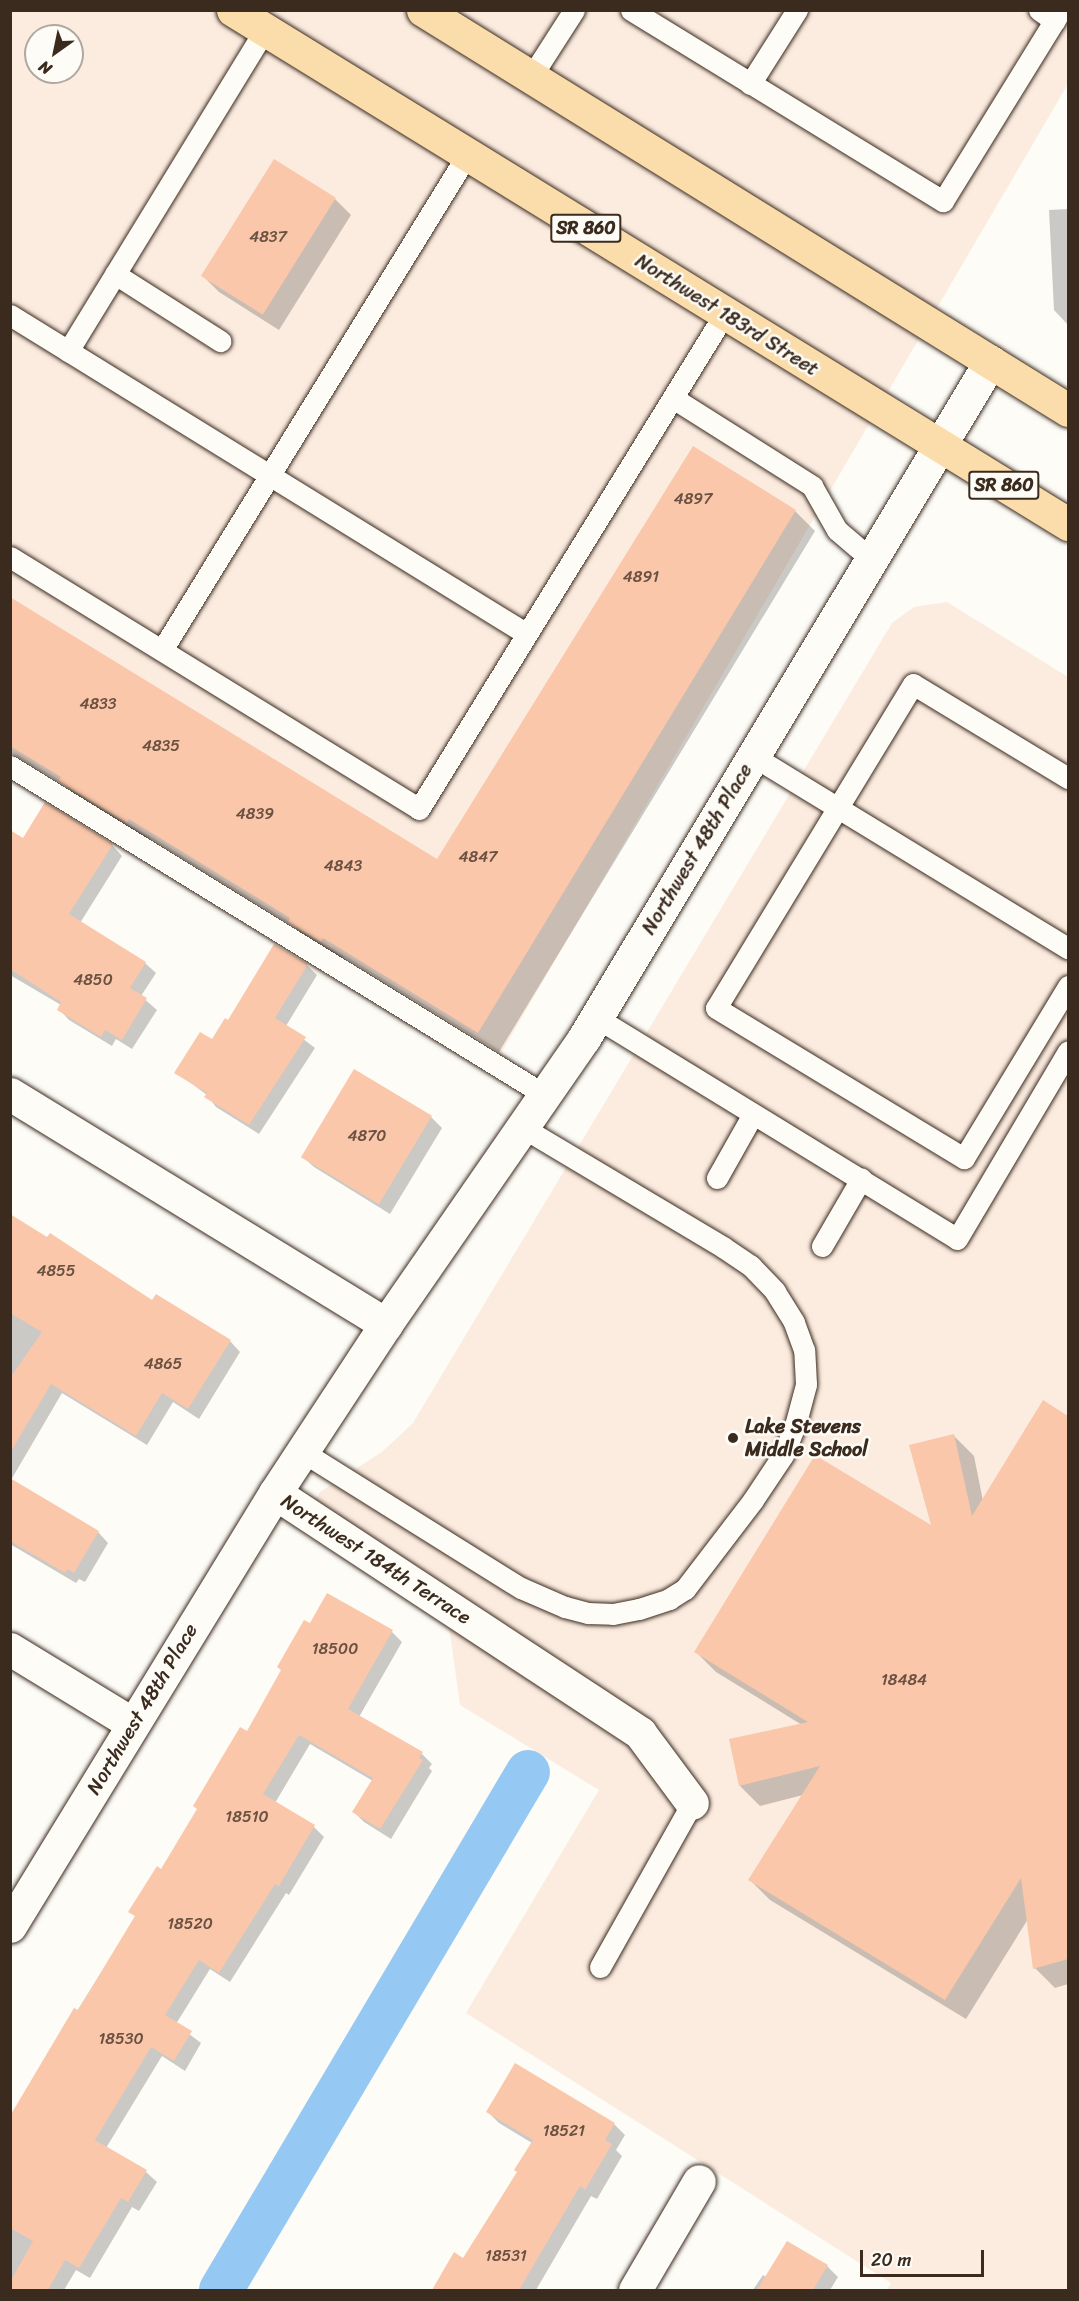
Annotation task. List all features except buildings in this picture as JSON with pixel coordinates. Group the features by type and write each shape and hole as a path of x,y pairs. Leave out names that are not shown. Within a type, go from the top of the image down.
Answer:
{"main road":[{"name":"Northwest 183rd Street","path":"233,10 1068,524"},
{"path":"423,10 1068,410"}],"street":[{"name":"Northwest 48th Place","path":"386,1324 597,1018 990,362"},
{"path":"10,1094 386,1324"},
{"name":"Northwest 184th Terrace","path":"386,1324 275,1493 640,1733 692,1803"},
{"name":"Northwest 48th Place","path":"10,1926 275,1493"},
{"path":"10,1649 133,1724"},
{"path":"635,2290 699,2181"}],"lane":[{"path":"531,77 574,10"},
{"path":"630,10 943,201 1052,14"},
{"path":"750,84 797,10"},
{"path":"68,351 265,30"},
{"path":"162,650 467,155"},
{"path":"115,274 220,341"},
{"path":"10,557 419,809 725,313"},
{"path":"10,315 527,634"},
{"path":"673,398 812,486 837,530 871,559"},
{"path":"1068,778 913,684 716,1008 964,1158 1068,986"},
{"path":"753,756 1068,948"},
{"path":"10,766 545,1095"},
{"path":"597,1018 957,1239 1068,1051"},
{"path":"717,1178 753,1114"},
{"path":"303,1452 521,1588 557,1604 588,1613 613,1614 639,1609 669,1599 685,1589 753,1500 783,1455 796,1422 806,1384 804,1350 794,1322 775,1291 751,1266 723,1247 522,1127"},
{"path":"822,1246 861,1179"},
{"path":"600,1967 692,1803"}],"shaded area":[{"path":"10,11 1068,11 1068,84 501,1053 11,751"},
{"name":"Lake Stevens Middle School","path":"947,602 1068,677 1068,2290 887,2290 891,2283 466,2013 599,1790 460,1705 448,1619 298,1527 320,1492 382,1452 413,1423 892,623 914,607"}],"waterway":[{"path":"221,2290 528,1772"}],"place":[{"name":"Lake Stevens Middle School","path":"733,1438"}]}
